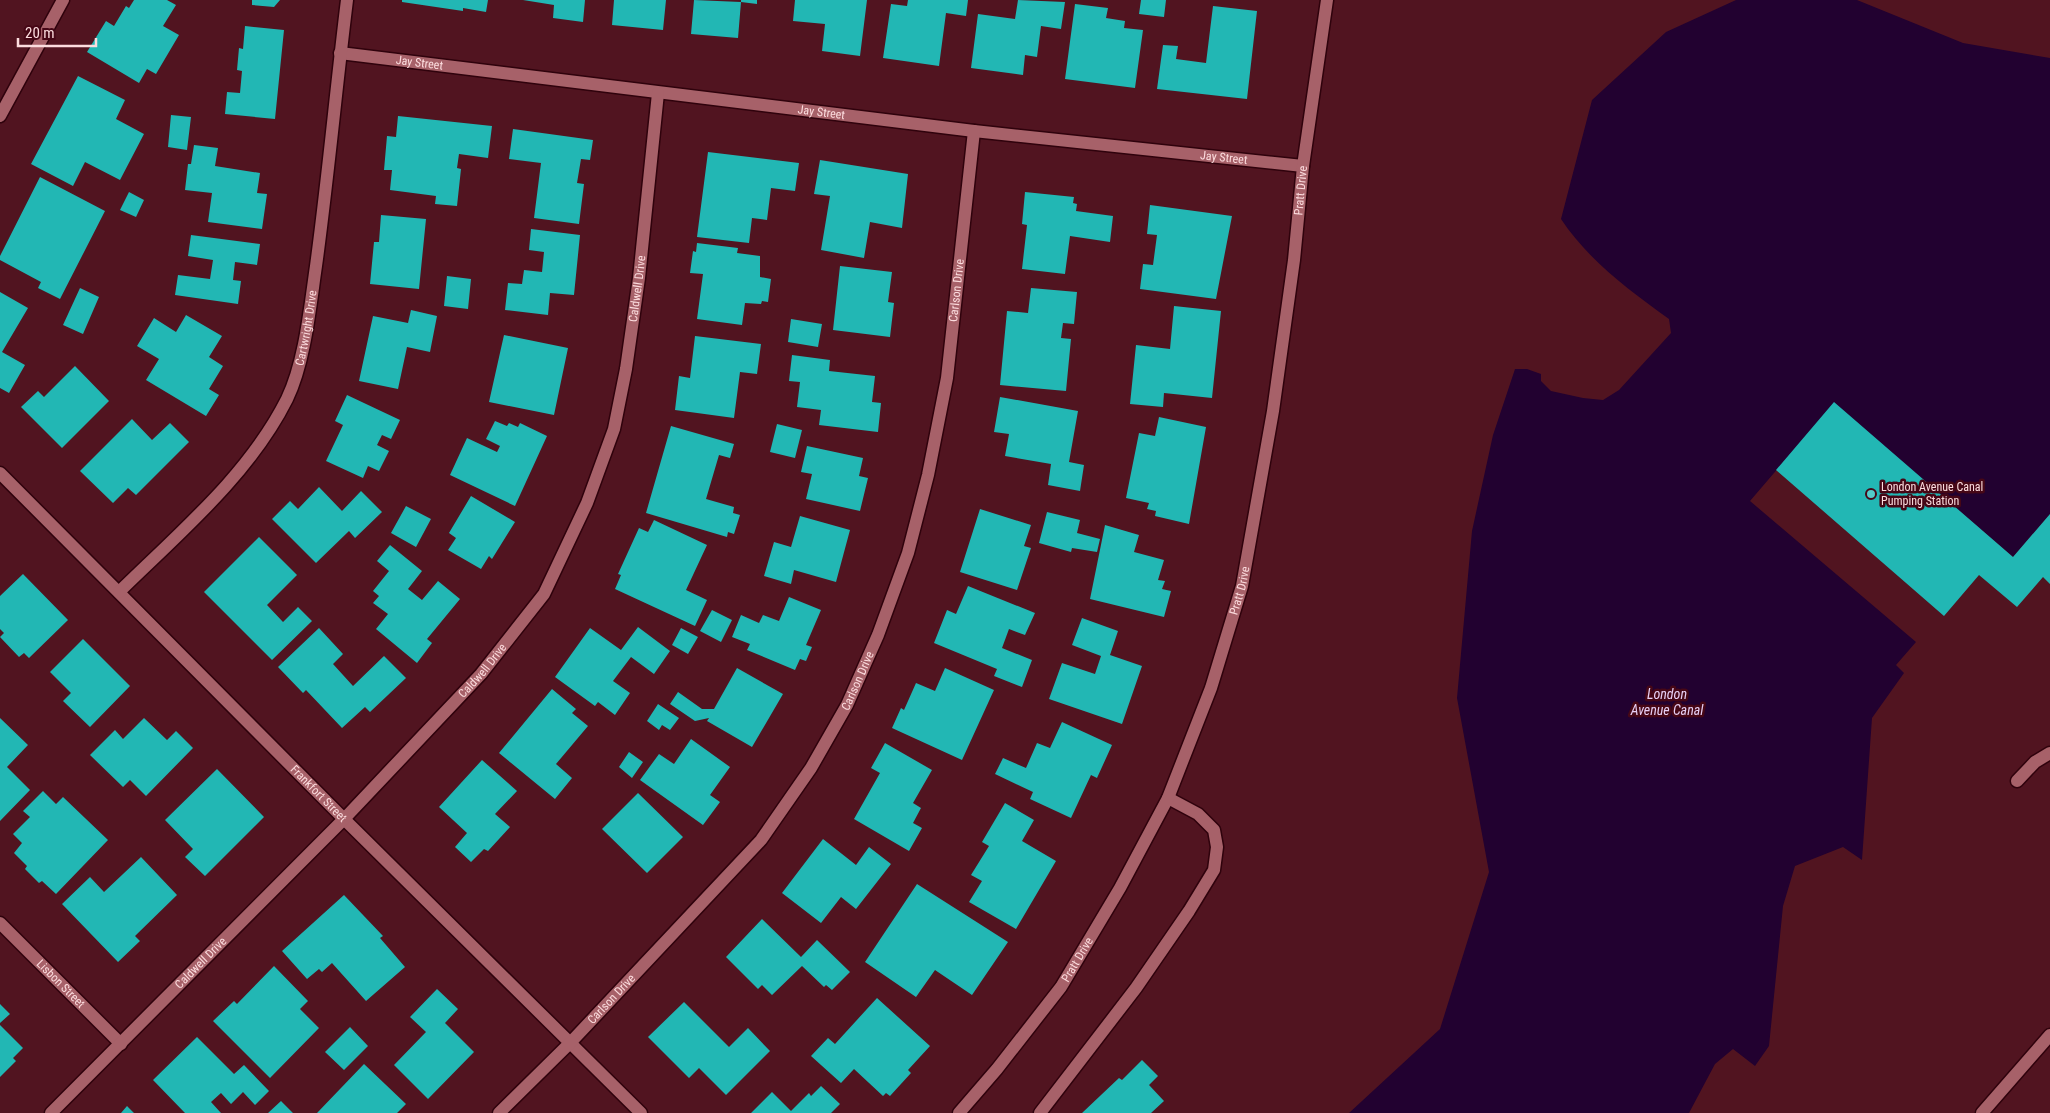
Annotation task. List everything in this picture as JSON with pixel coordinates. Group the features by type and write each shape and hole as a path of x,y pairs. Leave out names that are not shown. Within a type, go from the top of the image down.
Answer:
{"street":[{"path":"0,116 62,0"},
{"name":"Cartwright Drive","path":"119,592 221,491 256,450 287,398 305,340 327,181 347,0"},
{"name":"Pratt Drive","path":"959,1113 997,1069 1061,987 1120,888 1168,798 1211,688 1242,586 1273,411 1294,260 1303,166 1327,0"},
{"name":"Jay Street","path":"340,54 974,131 1303,166"},
{"name":"Caldwell Drive","path":"51,1113 344,819 481,674 544,594 587,503 614,430 626,369 650,191 658,93"},
{"name":"Carlson Drive","path":"499,1113 572,1042 761,840 816,760 847,705 878,635 908,553 928,475 947,378 974,131"},
{"name":"Frankfort Street","path":"0,473 344,819 572,1042 641,1113"},
{"path":"2017,782 2035,762 2050,753"},
{"path":"1040,1113 1136,988 1214,870 1217,847 1214,830 1198,814 1168,798"},
{"name":"Lisbon Street","path":"0,923 121,1044"},
{"path":"1982,1113 2050,1035"}],"water":[{"name":"London Avenue Canal","path":"1736,0 1857,0 1963,43 2050,58 2050,514 2013,557 1834,403 1750,501 1916,642 1896,665 1904,673 1872,718 1862,860 1843,847 1795,866 1783,906 1769,1046 1755,1066 1733,1049 1715,1064 1689,1113 1349,1113 1440,1029 1489,872 1457,698 1472,531 1493,435 1515,369 1527,369 1541,374 1541,381 1551,391 1603,400 1619,390 1671,333 1669,319 1610,274 1584,248 1561,219 1592,100 1666,32"}],"building":[{"path":"134,0 167,0 176,5 163,26 179,35 156,74 147,69 139,83 87,52 106,21 114,26 126,6 129,8"},
{"path":"252,0 280,0 274,7 252,5"},
{"path":"402,0 488,0 486,12 463,8 463,11 402,2"},
{"path":"523,0 585,0 583,22 553,18 554,5"},
{"path":"614,0 666,0 663,30 612,25"},
{"path":"694,0 741,2 738,38 691,34"},
{"path":"741,0 757,0 757,4 741,2"},
{"path":"795,0 867,0 860,56 822,51 825,24 793,21"},
{"path":"908,0 968,0 966,16 946,13 939,66 883,58 891,4 907,6"},
{"path":"1018,0 1065,2 1061,29 1041,26 1037,57 1025,55 1023,75 971,68 978,14 1015,19"},
{"path":"1141,0 1166,0 1164,17 1139,14"},
{"path":"1075,4 1108,8 1106,18 1125,21 1124,28 1143,30 1135,88 1065,79"},
{"path":"1213,6 1257,11 1247,99 1157,89 1163,45 1178,46 1176,59 1206,63"},
{"path":"245,26 284,30 275,119 225,114 227,92 240,93 242,71 237,70 239,48 243,49"},
{"path":"78,76 125,100 116,119 144,134 120,180 85,162 73,186 31,164"},
{"path":"171,115 191,117 187,150 168,147"},
{"path":"398,116 492,126 488,158 459,154 457,168 461,169 457,206 435,204 436,196 390,190 392,170 384,170 387,136 396,137"},
{"path":"513,129 593,140 590,160 581,159 577,183 584,184 579,224 534,218 541,163 509,159"},
{"path":"194,145 218,148 215,166 260,173 257,193 267,194 262,229 208,222 212,193 185,190 188,164 191,164"},
{"path":"708,152 799,163 795,191 771,188 767,220 752,218 749,243 697,237"},
{"path":"820,160 908,174 902,228 870,222 864,258 821,250 830,196 814,194"},
{"path":"40,177 105,211 60,299 38,288 41,282 0,260 0,256"},
{"path":"129,192 144,200 136,217 120,210"},
{"path":"1025,192 1074,197 1073,203 1077,204 1076,211 1113,216 1110,242 1070,236 1065,274 1022,269 1027,225 1022,224"},
{"path":"1150,205 1232,216 1216,299 1140,289 1143,264 1153,265 1157,235 1147,234"},
{"path":"381,215 426,219 419,289 370,284 374,242 379,242"},
{"path":"531,229 580,235 574,295 550,293 548,315 505,310 508,283 522,284 524,270 542,272 544,252 529,250"},
{"path":"191,235 260,244 257,265 235,262 233,280 241,281 238,304 175,295 178,275 210,279 213,260 188,256"},
{"path":"697,243 738,248 737,253 760,256 760,277 771,279 768,302 762,301 761,304 745,303 742,325 697,319 703,274 690,273 693,251 696,252"},
{"path":"840,266 892,272 888,302 894,303 890,337 833,330"},
{"path":"447,276 471,279 468,309 444,306"},
{"path":"80,288 99,297 83,334 63,325"},
{"path":"1031,288 1077,292 1074,324 1063,323 1061,338 1071,339 1066,391 1000,385 1007,311 1028,313"},
{"path":"0,292 28,308 2,352 25,365 9,393 0,388"},
{"path":"1174,306 1221,311 1212,398 1164,393 1163,407 1130,404 1136,345 1170,349"},
{"path":"411,310 437,316 430,352 407,347 398,389 359,381 373,316 408,323"},
{"path":"186,315 222,336 209,357 223,366 209,389 219,395 206,416 146,380 159,359 137,346 154,318 176,332"},
{"path":"791,319 822,324 818,347 788,342"},
{"path":"504,335 568,348 554,415 489,402"},
{"path":"695,336 761,344 757,374 740,372 734,418 675,410 679,376 690,378"},
{"path":"792,355 830,360 829,371 875,376 872,402 881,403 878,432 819,425 821,410 797,407 800,382 789,381"},
{"path":"75,366 109,401 62,448 21,407 38,391 44,397"},
{"path":"347,395 400,420 391,439 382,435 377,445 389,451 379,471 368,466 363,478 326,461 343,425 335,421"},
{"path":"1000,397 1078,411 1069,462 1084,465 1080,491 1048,485 1051,464 1005,456 1009,434 994,432"},
{"name":"London Avenue Canal Pumping Station","path":"1834,402 2013,557 2050,514 2050,584 2043,577 2017,607 1979,575 1944,616 1776,470"},
{"path":"1159,417 1206,427 1189,524 1155,516 1156,511 1147,509 1149,503 1126,498 1139,433 1155,436"},
{"path":"132,419 152,440 170,423 189,442 136,495 128,488 113,503 80,471"},
{"path":"495,421 507,426 509,423 518,427 520,423 547,436 515,506 450,475 467,438 497,452 500,446 486,439"},
{"path":"777,424 802,430 795,458 770,452"},
{"path":"671,426 734,444 730,458 719,455 706,499 734,507 733,513 740,515 734,534 728,532 727,537 646,513"},
{"path":"807,446 863,458 859,476 868,478 860,511 806,499 812,474 801,472"},
{"path":"319,487 342,511 361,491 382,512 355,538 349,531 316,563 272,519 290,501 298,509"},
{"path":"471,496 515,522 492,559 489,556 481,569 448,550 456,538 449,533"},
{"path":"406,506 431,519 416,547 391,533"},
{"path":"980,509 1031,525 1024,546 1031,548 1017,590 960,572"},
{"path":"1047,512 1080,520 1077,533 1100,539 1097,552 1072,548 1071,552 1039,543"},
{"path":"800,516 850,530 836,582 794,570 791,584 764,576 774,542 791,547"},
{"path":"654,520 707,545 686,590 707,600 695,626 615,589 621,575 618,574 639,528 648,532"},
{"path":"1105,525 1139,535 1134,552 1164,560 1158,580 1165,581 1162,589 1171,591 1164,617 1090,599"},
{"path":"259,537 297,575 267,605 283,622 298,607 312,621 272,660 204,592"},
{"path":"390,545 422,571 408,589 422,600 438,581 460,599 427,639 432,643 417,663 376,629 388,614 373,603 379,596 373,591 389,571 377,561"},
{"path":"23,574 68,620 29,658 24,653 19,657 0,637 4,633 0,629 0,596"},
{"path":"968,586 1035,613 1025,635 1009,629 1002,648 1032,660 1022,687 994,676 997,669 934,643 947,610 956,614"},
{"path":"789,597 821,610 806,645 812,647 806,661 800,659 795,670 747,650 750,644 732,637 741,615 759,623 763,615 779,621"},
{"path":"712,610 732,620 721,642 700,631"},
{"path":"1082,618 1118,631 1110,655 1142,666 1122,724 1049,699 1062,663 1095,674 1101,656 1072,645"},
{"path":"638,627 670,651 654,674 631,657 613,681 630,693 615,715 598,702 595,706 555,677 590,628 621,650"},
{"path":"319,628 343,654 333,664 353,686 384,656 406,678 370,712 365,707 342,728 306,690 303,693 278,667"},
{"path":"681,628 698,637 688,654 672,645"},
{"path":"83,639 130,686 90,727 63,701 71,693 50,672"},
{"path":"737,668 783,694 752,747 707,721 709,718 695,721 670,704 678,692 702,709 714,709"},
{"path":"945,668 994,690 962,760 892,728 901,708 904,710 916,683 935,691"},
{"path":"552,689 576,709 572,713 588,726 556,764 572,778 555,799 499,753"},
{"path":"658,704 679,718 670,730 662,725 659,730 647,721"},
{"path":"0,718 28,745 7,767 30,790 0,821"},
{"path":"144,718 167,740 176,731 193,748 146,796 130,780 123,787 90,755 115,730 123,739"},
{"path":"1062,722 1112,745 1097,778 1091,775 1071,818 1030,799 1033,792 995,774 1003,758 1026,768 1037,743 1050,748"},
{"path":"691,739 730,767 710,795 720,802 703,825 640,780 659,754 674,764"},
{"path":"885,743 932,770 913,803 921,808 913,823 922,828 909,851 854,819 880,773 871,768"},
{"path":"629,752 643,762 632,778 619,767"},
{"path":"482,760 517,791 495,814 510,827 488,851 484,849 471,862 455,847 467,833 439,807"},
{"path":"217,769 264,817 205,876 185,857 193,849 165,820"},
{"path":"43,791 56,804 63,797 108,840 56,894 42,881 39,883 25,869 27,866 14,853 22,843 13,834 30,817 23,811"},
{"path":"638,793 683,837 647,873 602,829"},
{"path":"1005,803 1034,820 1022,841 1056,861 1016,929 969,902 982,881 971,875 989,846 982,842"},
{"path":"823,839 856,865 869,847 891,864 856,909 841,897 821,923 782,893"},
{"path":"141,857 177,895 135,936 140,941 118,962 62,904 90,877 104,892"},
{"path":"917,884 1008,942 972,995 935,970 916,997 865,962"},
{"path":"344,895 383,936 380,938 405,967 366,1001 332,963 322,972 319,969 307,979 282,951"},
{"path":"762,919 801,957 817,940 850,972 832,990 826,985 824,987 802,966 772,995 762,985 758,989 726,957"},
{"path":"274,966 308,1001 300,1009 319,1028 270,1078 213,1021 234,1001 237,1004"},
{"path":"437,989 458,1009 445,1023 474,1052 428,1099 394,1065 426,1032 410,1017"},
{"path":"877,998 930,1046 908,1070 911,1073 890,1096 886,1093 883,1096 854,1069 841,1083 811,1056 828,1038 835,1044"},
{"path":"684,1002 729,1047 748,1028 770,1051 726,1095 699,1068 689,1078 648,1037"},
{"path":"0,1004 10,1014 0,1023"},
{"path":"0,1025 23,1048 13,1058 16,1061 0,1077"},
{"path":"350,1027 368,1046 344,1070 325,1052"},
{"path":"197,1037 234,1074 244,1065 269,1091 255,1105 243,1092 231,1104 221,1093 211,1102 221,1113 185,1113 153,1080"},
{"path":"1142,1060 1158,1076 1149,1085 1164,1101 1151,1113 1082,1113 1119,1078 1122,1080"},
{"path":"364,1064 406,1104 397,1113 317,1113"},
{"path":"821,1086 840,1104 831,1113 751,1113 772,1092 791,1111 809,1093 811,1096"},
{"path":"281,1101 293,1113 268,1113"},
{"path":"127,1106 134,1113 121,1113"}],"place":[{"name":"London Avenue Canal Pumping Station","path":"1871,494"}]}
